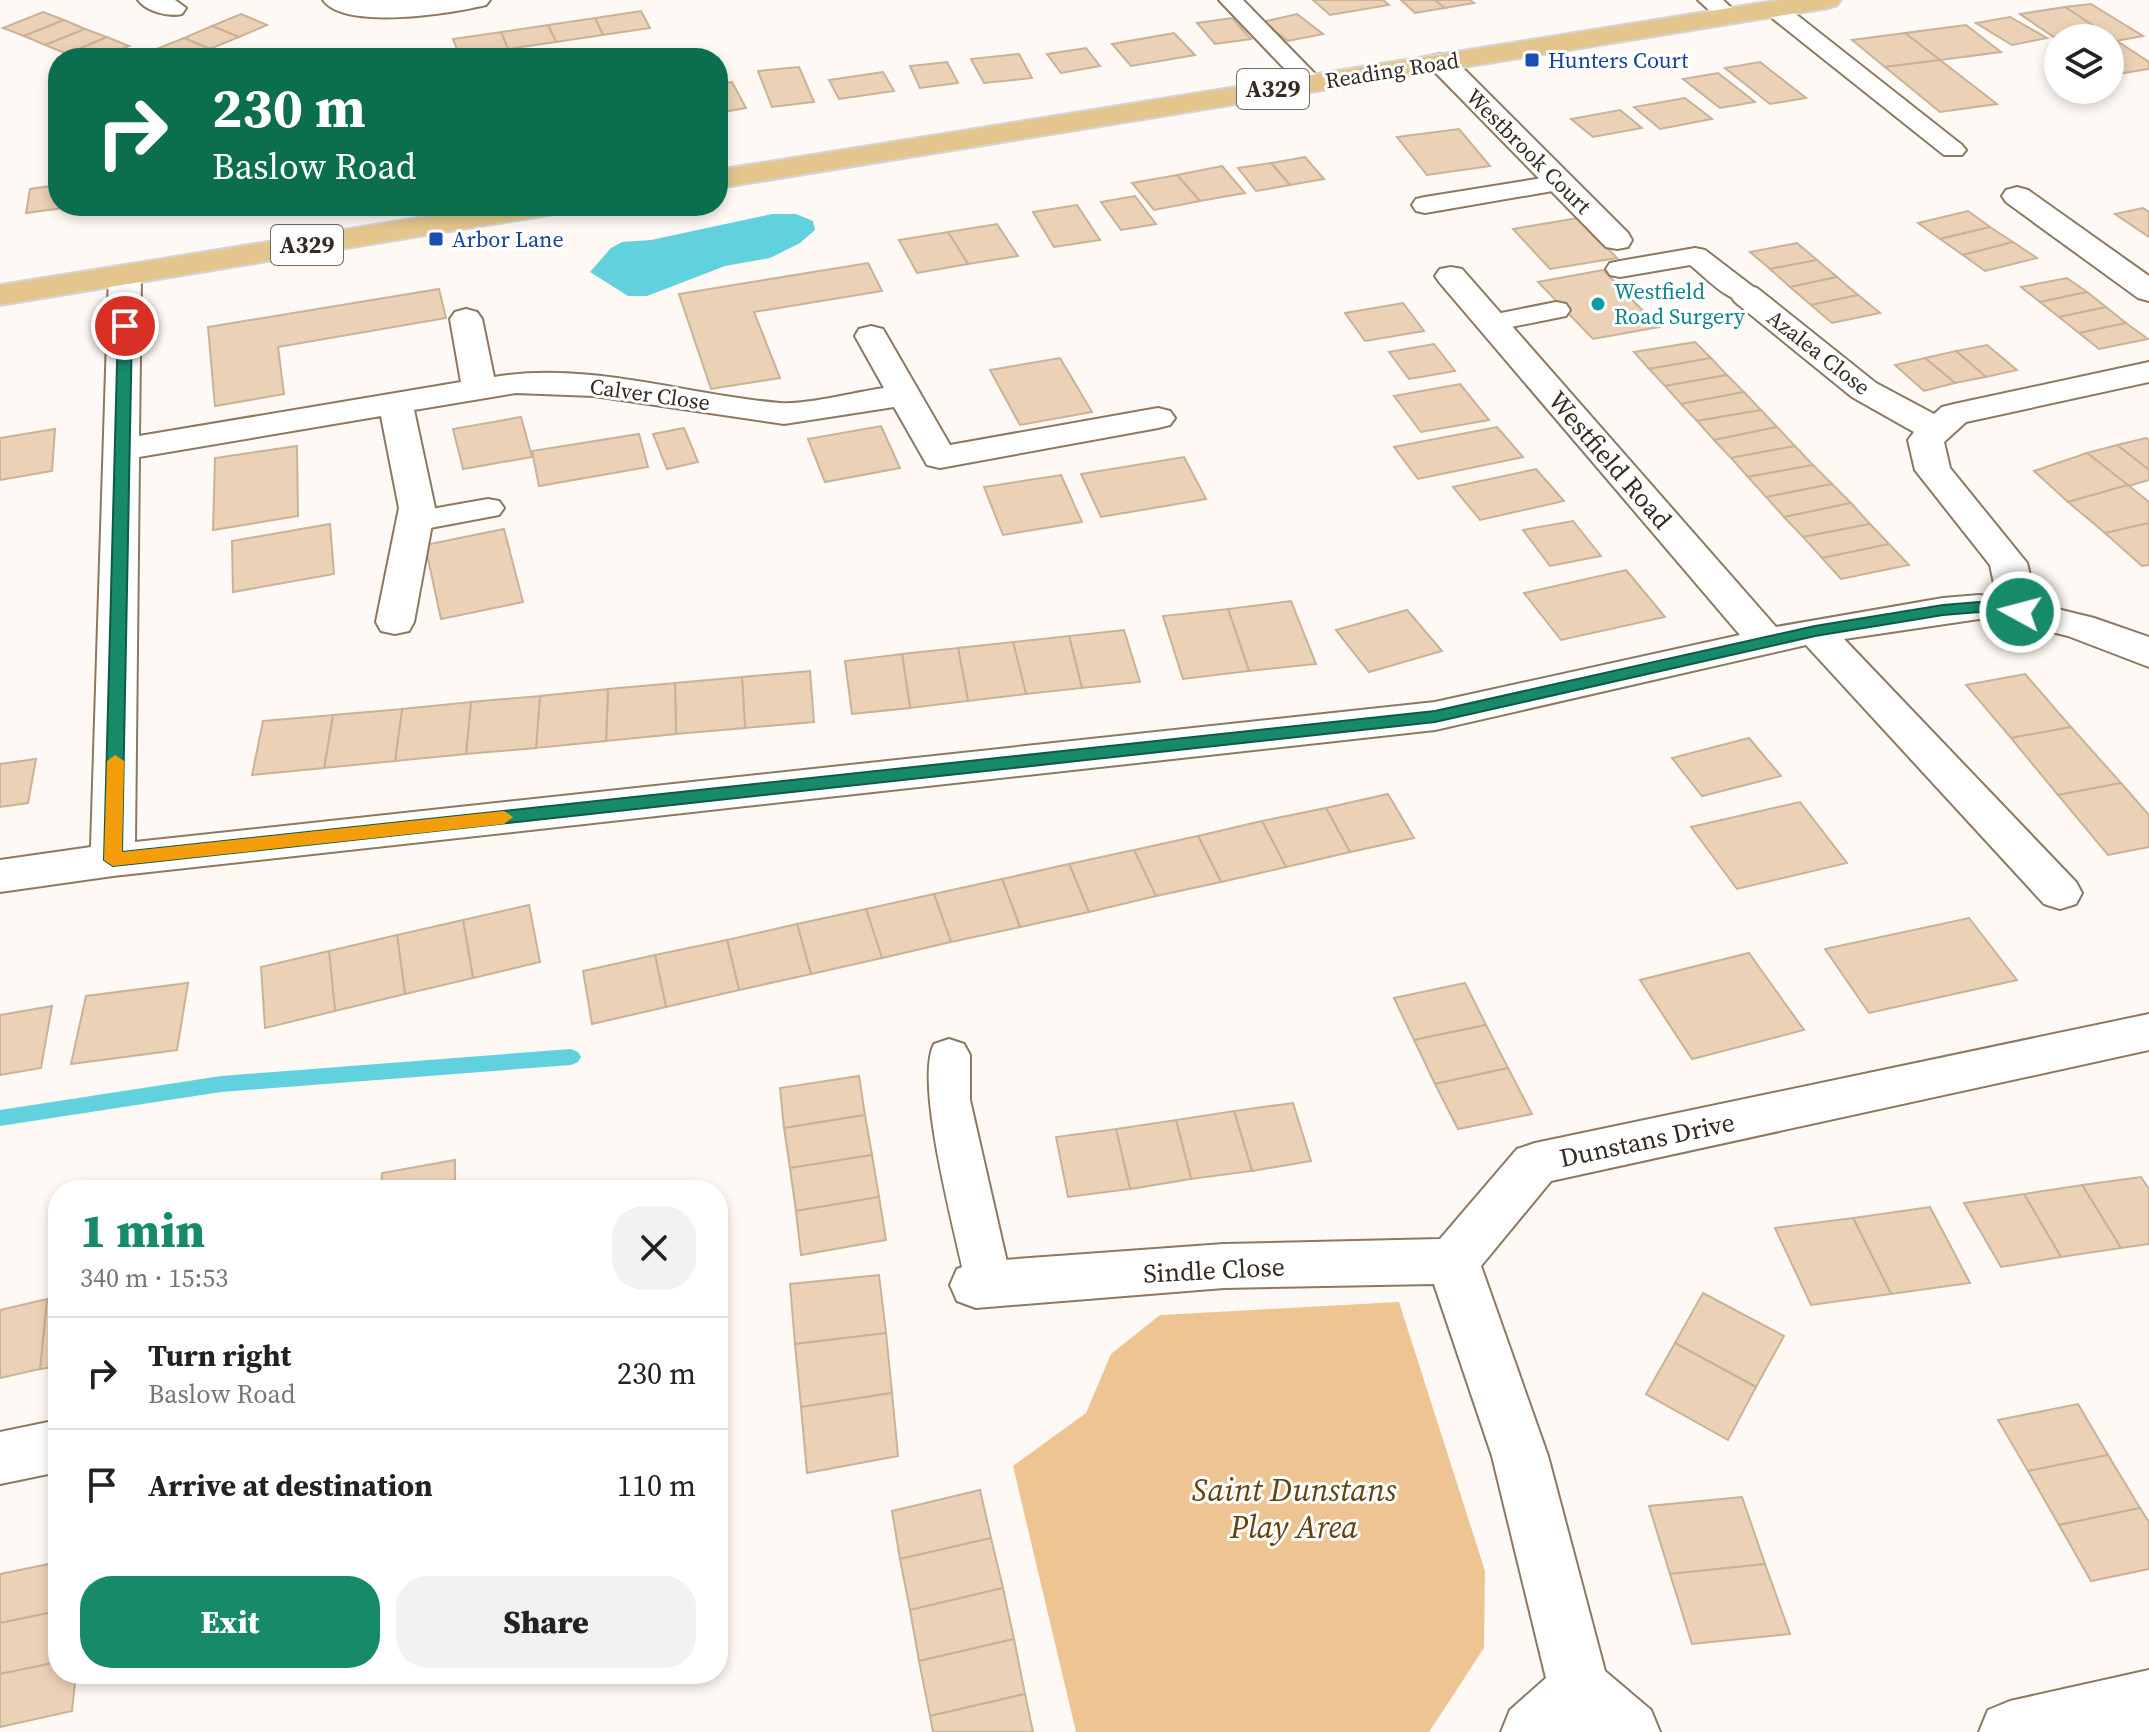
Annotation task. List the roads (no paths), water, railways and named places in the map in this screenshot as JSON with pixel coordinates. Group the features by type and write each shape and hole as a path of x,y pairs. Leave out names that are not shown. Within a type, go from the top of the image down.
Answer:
{"main road":[{"name":"Reading Road","path":"728,177 1441,62 1719,8 1775,9 1828,0"},
{"name":"A329","path":"0,295 487,216"}],"street":[{"path":"336,0 359,9 442,9 477,0"},
{"name":"Westbrook Court","path":"1441,62 1617,240"},
{"path":"2017,196 2147,288"},
{"path":"113,860 125,275"},
{"name":"Westfield Road","path":"1451,276 1768,643"},
{"name":"Azalea Close","path":"1746,295 1864,390 1937,430"},
{"path":"466,319 479,386"},
{"path":"871,336 940,457 1158,418"},
{"path":"2020,612 2008,563 1933,470 1926,440 1954,414 2149,372"},
{"name":"Calver Close","path":"123,449 479,386 558,383 784,414 904,395"},
{"path":"395,402 417,508 395,622"},
{"path":"0,876 113,860 1435,716 1815,631 1943,610 1979,607 2020,612 2127,642 2149,654"},
{"path":"1815,631 2060,893"},
{"name":"Dunstans Drive","path":"1453,1261 1535,1164 2149,1032"},
{"path":"1453,1261 1520,1456 1579,1689 1629,1732"},
{"name":"Sindle Close","path":"982,1285 1224,1266 1453,1261"},
{"path":"0,1458 48,1448"},
{"path":"1532,1732 1579,1689"},
{"path":"2010,1732 2149,1701"}],"lane":[{"path":"1230,0 1311,83"},
{"path":"1775,9 1953,150"},
{"path":"1425,205 1561,183"},
{"path":"1620,269 1695,256 1746,295"},
{"path":"1491,323 1556,310"},
{"path":"414,521 488,508"},
{"path":"949,1055 949,1100 982,1285"}],"water":[{"path":"772,214 796,214 813,221 815,230 800,243 770,258 725,266 647,296 628,296 590,272 611,248 622,242 651,240"}],"waterway":[{"path":"0,1118 221,1084 571,1057"}],"place":[{"name":"Hunters Court","path":"1532,60"},
{"name":"Arbor Lane","path":"436,239"},
{"name":"Westfield Road Surgery","path":"1598,304"}],"park label":[{"name":"Saint Dunstans Play Area","path":"1294,1508"}]}
